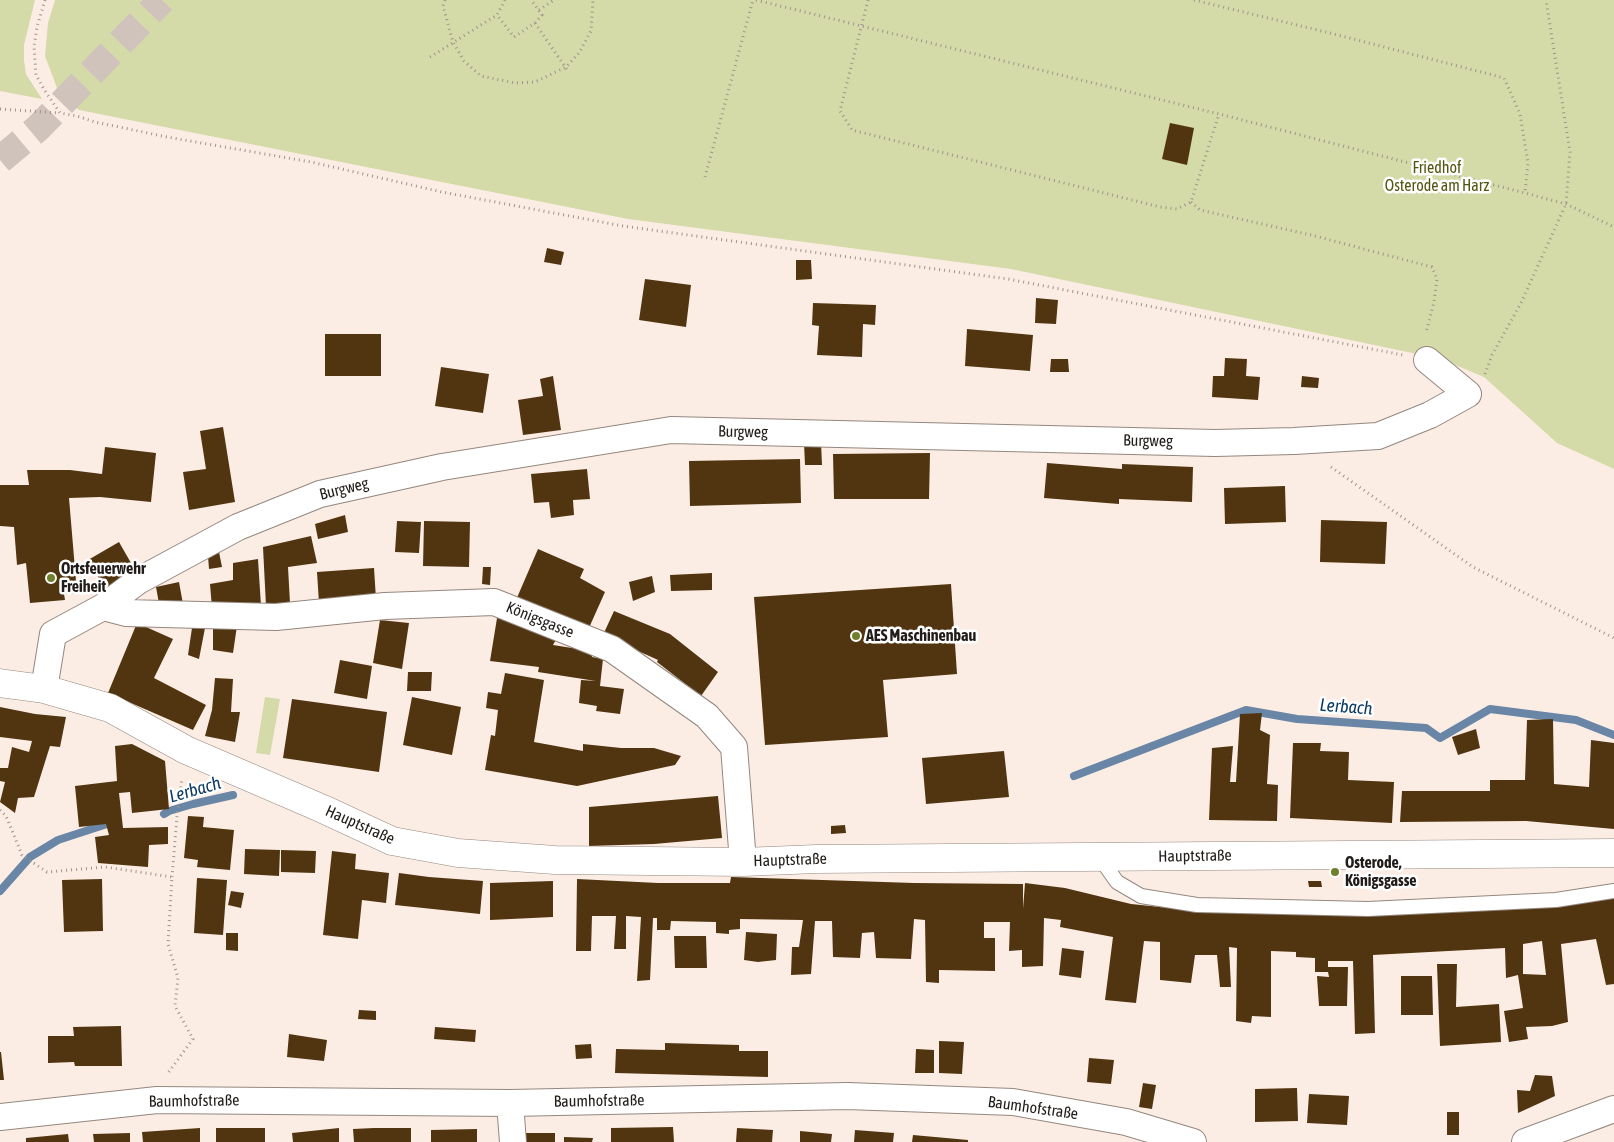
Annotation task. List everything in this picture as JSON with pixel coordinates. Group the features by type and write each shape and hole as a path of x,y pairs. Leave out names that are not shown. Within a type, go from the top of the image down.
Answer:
{"street":[{"path":"1427,360 1468,394"},
{"name":"Burgweg","path":"44,688 53,634 104,606 138,580 238,527 320,494 442,467 671,430 1215,443 1294,442 1378,436 1430,415 1468,394"},
{"name":"Königsgasse","path":"104,606 126,613 276,618 384,606 494,602 585,638 612,649 708,716 734,747 743,862"},
{"name":"Hauptstraße","path":"0,683 44,688 110,708 186,750 392,841 458,853 555,860 743,862 816,859 1614,853"},
{"name":"Baumhofstraße","path":"0,1117 157,1100 510,1103 848,1096 1013,1102 1126,1122 1193,1142"},
{"path":"510,1103 514,1142"},
{"path":"1525,1142 1614,1109"}],"lane":[{"path":"1100,858 1116,882 1141,896 1197,904 1368,909 1556,900 1614,890"}],"path":[{"path":"45,0 37,27 34,61 36,75 60,113"},
{"path":"445,0 443,6 453,42 464,61 481,76 515,83 535,82 567,69 579,53 591,31 593,0"},
{"path":"430,57 498,15 503,0"},
{"path":"498,15 514,37 535,23 542,15 531,0"},
{"path":"538,10 554,0"},
{"path":"705,177 755,0 1219,114 1525,193 1566,204 1614,226"},
{"path":"868,0 840,111 852,130 1160,207 1177,209 1191,202 1219,114"},
{"path":"1194,0 1504,78 1520,114 1528,163 1525,193"},
{"path":"1468,394 1484,377 1492,355 1521,303 1566,204 1570,152 1546,0"},
{"path":"535,23 567,69"},
{"path":"0,109 77,116 123,129 311,162 442,192 623,226 1008,278 1427,360 1424,339 1438,279 1432,267 1311,235 1200,210 1191,202"},
{"path":"1294,442 1473,567 1614,638"},
{"path":"164,1078 193,1039 175,1006 178,978 168,944 180,794"},
{"path":"0,810 6,816 22,855 47,872 105,867 172,877"}],"green space":[{"path":"0,0 35,0 24,45 24,60 26,74 42,99 0,91"},
{"name":"Friedhof Osterode am Harz","path":"55,0 1614,0 1614,469 1557,443 1484,377 1441,359 1011,269 628,219 79,110 67,101 57,88 45,56 48,23"},
{"path":"265,697 280,699 270,755 256,753"}],"building":[{"path":"1170,123 1194,128 1187,165 1162,159"},
{"path":"547,248 564,252 561,265 544,262"},
{"path":"796,260 811,260 812,279 796,280"},
{"path":"645,279 691,285 686,327 639,320"},
{"path":"1036,298 1058,300 1056,324 1035,323"},
{"path":"813,303 876,305 875,325 863,324 862,357 817,355 819,326 812,325"},
{"path":"967,329 1033,335 1030,371 965,366"},
{"path":"325,334 381,334 381,376 325,376"},
{"path":"1225,358 1247,359 1246,376 1260,377 1258,400 1212,397 1213,376 1224,376"},
{"path":"1051,359 1068,359 1069,372 1050,372"},
{"path":"441,367 489,374 483,413 435,406"},
{"path":"553,376 561,430 523,435 518,400 543,396 540,379"},
{"path":"1302,376 1319,378 1318,388 1301,387"},
{"path":"223,427 235,502 189,510 183,472 206,469 200,431"},
{"path":"821,442 822,465 805,465 804,443"},
{"path":"105,447 156,453 151,502 100,497 69,498 77,593 64,594 65,600 30,603 26,563 17,565 14,527 0,526 0,485 29,485 27,470 70,470 102,474"},
{"path":"930,453 929,499 834,499 833,454"},
{"path":"800,459 801,503 690,506 689,461"},
{"path":"1047,463 1122,469 1122,464 1193,467 1192,502 1119,499 1119,504 1044,498"},
{"path":"587,469 590,499 573,500 574,515 551,518 549,502 534,503 531,474"},
{"path":"1285,486 1286,522 1225,524 1224,488"},
{"path":"345,515 348,532 318,539 315,524"},
{"path":"1321,520 1387,522 1385,564 1320,562"},
{"path":"397,521 421,522 419,553 395,552"},
{"path":"424,521 470,522 469,567 423,566"},
{"path":"311,536 317,563 288,567 290,603 266,606 263,547"},
{"path":"119,542 135,570 105,588 88,560"},
{"path":"538,549 584,569 580,578 605,592 588,630 516,600"},
{"path":"219,552 222,567 209,569 208,556"},
{"path":"258,559 261,606 212,608 210,584 233,580 233,563"},
{"path":"483,567 491,567 490,585 482,584"},
{"path":"374,568 376,599 319,603 317,572"},
{"path":"712,573 712,590 671,591 670,575"},
{"path":"652,576 655,592 633,601 629,582"},
{"path":"179,582 183,604 160,609 156,587"},
{"name":"AES Maschinenbau","path":"951,584 957,674 883,680 888,737 765,745 754,597"},
{"path":"614,611 670,634 718,672 701,696 657,662 658,660 603,635"},
{"path":"498,612 558,636 553,645 591,651 592,657 603,659 600,686 624,689 620,714 596,711 597,706 579,703 581,680 596,681 538,672 539,667 490,661"},
{"path":"380,620 409,623 402,669 373,663"},
{"path":"137,623 173,639 154,678 206,705 193,730 108,693"},
{"path":"213,626 237,626 233,653 213,650"},
{"path":"192,628 205,628 199,659 188,655"},
{"path":"340,660 372,666 367,699 334,693"},
{"path":"408,672 432,672 431,691 407,691"},
{"path":"505,673 544,680 534,742 583,751 583,744 621,748 654,748 681,756 675,765 577,786 485,770 491,735 495,736 498,710 486,708 488,692 501,694"},
{"path":"215,678 233,679 231,712 240,712 235,742 205,736 212,710"},
{"path":"412,697 461,707 452,755 403,745"},
{"path":"292,699 387,712 379,772 283,758"},
{"path":"0,707 35,714 66,717 60,747 50,746 34,797 18,798 15,813 0,802 5,782 0,781 0,768 8,768 12,747 29,752 32,741 0,737"},
{"path":"1262,713 1260,730 1270,735 1267,784 1278,785 1277,821 1209,820 1212,748 1233,746 1230,782 1236,782 1240,714"},
{"path":"1553,719 1554,784 1589,787 1591,740 1614,743 1614,829 1526,821 1400,822 1402,791 1490,791 1490,780 1525,780 1527,720"},
{"path":"1476,729 1480,748 1458,755 1452,737"},
{"path":"1293,743 1321,743 1320,751 1349,752 1348,780 1394,782 1392,823 1290,818"},
{"path":"132,744 165,761 169,809 132,813 130,792 119,793 123,828 168,827 168,844 149,845 148,867 98,863 95,837 109,835 106,824 79,827 75,786 117,781 115,746"},
{"path":"1004,751 1009,797 926,804 922,758"},
{"path":"718,796 722,838 654,844 589,846 589,807"},
{"path":"188,816 204,817 203,827 234,830 230,870 197,867 198,860 184,858"},
{"path":"845,825 846,833 831,834 831,826"},
{"path":"245,849 280,850 279,876 244,874"},
{"path":"281,850 316,851 315,873 281,872"},
{"path":"332,851 356,854 355,869 389,873 386,903 362,900 358,939 323,935"},
{"path":"399,873 483,881 480,914 395,905"},
{"path":"731,877 914,883 1023,884 1023,909 1025,883 1065,888 1131,904 1219,913 1403,914 1614,896 1614,984 1606,985 1596,939 1561,944 1568,1022 1552,1026 1526,1027 1528,1039 1509,1042 1504,1011 1523,1008 1518,975 1506,978 1505,948 1373,955 1375,1033 1355,1034 1353,961 1328,961 1328,967 1348,967 1347,1006 1319,1006 1317,976 1329,977 1328,972 1315,972 1315,958 1296,957 1296,952 1271,951 1271,1017 1252,1016 1251,1023 1236,1021 1237,948 1229,947 1231,987 1220,987 1217,955 1195,955 1191,983 1160,980 1160,942 1144,941 1136,1003 1105,1000 1113,937 1060,927 1061,920 1044,918 1043,966 1022,967 1022,950 1009,951 1010,922 984,922 984,938 995,938 995,971 939,970 939,983 926,982 925,920 914,919 911,959 876,958 874,932 862,933 860,958 833,957 832,921 815,921 811,974 791,975 792,947 799,947 803,920 740,919 740,929 729,930 729,934 716,933 716,922 671,921 670,930 657,930 657,918 653,918 650,980 637,981 641,917 626,916 626,949 614,949 616,916 592,916 591,951 576,951 577,879 658,883 730,883","holes":["1542,941 1546,975 1523,974 1523,944"]},
{"path":"197,878 227,880 223,935 194,933"},
{"path":"102,879 103,931 64,932 62,880"},
{"path":"553,881 553,917 490,920 490,883"},
{"path":"1308,881 1321,881 1322,887 1309,887"},
{"path":"231,891 244,893 241,908 228,905"},
{"path":"746,932 777,934 776,960 758,962 744,960"},
{"path":"226,933 238,933 238,951 226,950"},
{"path":"674,936 706,936 707,968 675,968"},
{"path":"1062,948 1084,951 1081,978 1059,975"},
{"path":"1437,964 1457,964 1456,1007 1499,1004 1501,1042 1440,1046"},
{"path":"1401,976 1432,976 1433,1015 1401,1015"},
{"path":"359,1010 376,1011 376,1020 358,1019"},
{"path":"121,1026 122,1066 75,1066 74,1062 48,1063 48,1036 74,1036 73,1027"},
{"path":"435,1027 476,1030 475,1042 434,1039"},
{"path":"289,1034 327,1040 324,1061 287,1057"},
{"path":"939,1041 964,1042 962,1074 939,1073"},
{"path":"665,1043 739,1045 739,1051 768,1051 768,1077 615,1073 616,1049 665,1050"},
{"path":"591,1044 592,1058 576,1059 575,1045"},
{"path":"916,1049 934,1050 934,1073 915,1073"},
{"path":"1,1052 4,1080 0,1080"},
{"path":"1089,1058 1114,1060 1111,1084 1087,1082"},
{"path":"1535,1075 1552,1076 1555,1096 1518,1113 1517,1090 1530,1091"},
{"path":"1143,1083 1156,1085 1152,1109 1139,1107"},
{"path":"1297,1088 1298,1121 1255,1122 1255,1089"},
{"path":"1309,1094 1349,1096 1347,1125 1307,1123"},
{"path":"1447,1112 1459,1112 1459,1135 1447,1135"},
{"path":"673,1127 674,1142 611,1142 611,1128"},
{"path":"200,1128 200,1142 143,1142 142,1132"},
{"path":"216,1128 265,1128 265,1142 216,1142"},
{"path":"339,1128 339,1142 293,1142 292,1133"},
{"path":"411,1128 411,1142 354,1142 353,1129"},
{"path":"737,1128 773,1130 772,1142 736,1142"},
{"path":"477,1129 477,1142 431,1142 431,1130"},
{"path":"855,1130 894,1133 893,1142 854,1142"},
{"path":"800,1131 832,1134 831,1142 800,1142"},
{"path":"130,1133 130,1142 94,1142 93,1134"},
{"path":"525,1133 555,1133 555,1142 525,1142"},
{"path":"68,1134 69,1142 26,1142 26,1138"},
{"path":"913,1135 968,1140 968,1142 912,1142"},
{"path":"564,1137 593,1138 592,1142 564,1142"}],"waterway":[{"name":"Lerbach","path":"1074,776 1246,710 1297,719 1426,728 1440,738 1490,709 1576,720 1614,735"},
{"name":"Lerbach","path":"164,814 193,804 233,795"},
{"name":"Lerbach","path":"0,891 30,857 58,840 104,825"}],"tunnel":[{"path":"0,160 38,128 162,0"}],"place":[{"name":"Ortsfeuerwehr Freiheit","path":"51,578"},
{"name":"AES Maschinenbau","path":"856,636"},
{"name":"Osterode, Königsgasse","path":"1335,872"}]}
